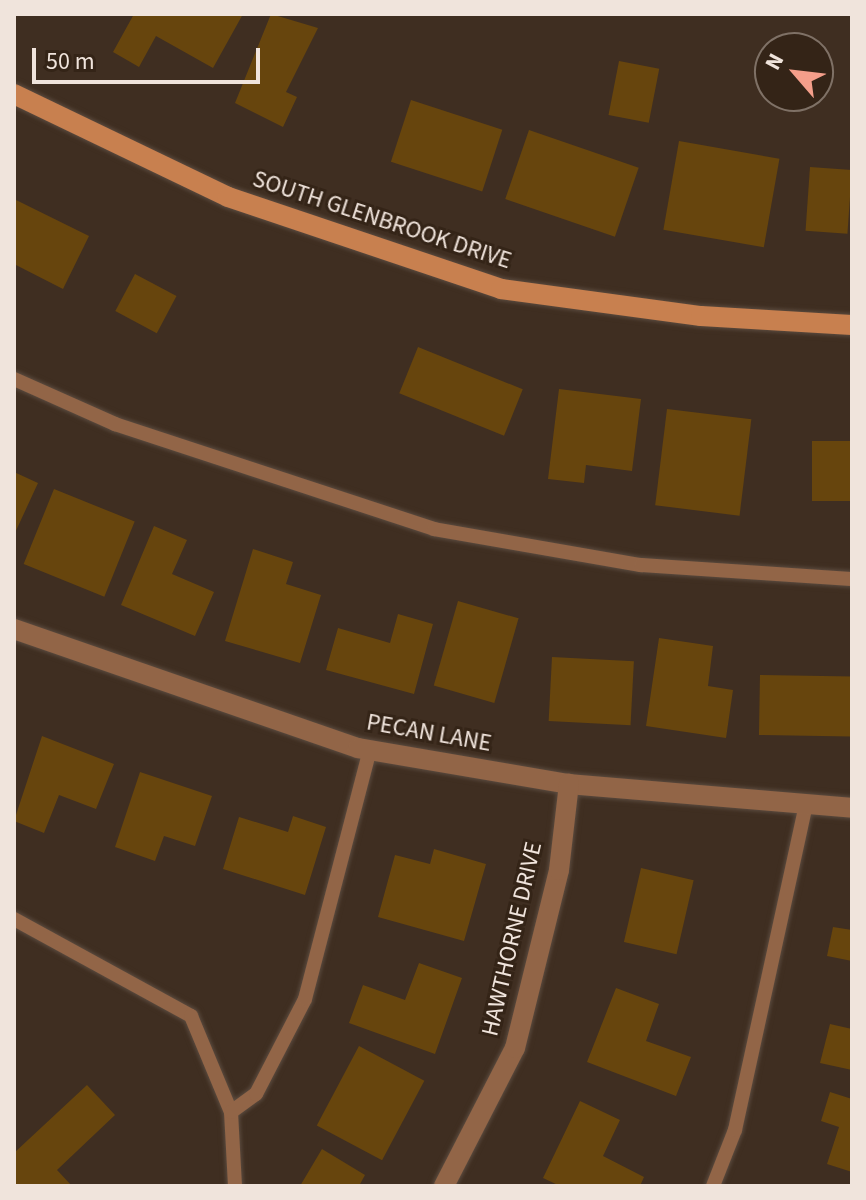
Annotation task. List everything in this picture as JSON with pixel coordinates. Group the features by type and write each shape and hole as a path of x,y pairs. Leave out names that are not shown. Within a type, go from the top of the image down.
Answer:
{"street":[{"name":"SOUTH GLENBROOK DRIVE","path":"14,94 228,197 501,289 701,316 852,325"},
{"name":"PECAN LANE","path":"14,629 127,674 370,750 569,784 852,808"},
{"name":"HAWTHORNE DRIVE","path":"444,1186 515,1048 559,870 569,784"}],"lane":[{"path":"14,379 115,424 413,524 641,565 852,579"},
{"path":"231,1112 256,1094 305,999 370,750"},
{"path":"713,1186 735,1130 806,805"},
{"path":"14,919 191,1016 231,1112 235,1186"}],"building":[{"path":"134,14 243,14 213,68 156,36 139,67 113,52"},
{"path":"271,14 318,28 286,92 297,97 283,127 235,103"},
{"path":"619,61 659,69 649,123 609,115"},
{"path":"411,100 502,130 482,191 391,162"},
{"path":"529,130 639,168 615,237 505,199"},
{"path":"679,141 779,159 764,247 663,230"},
{"path":"810,167 852,170 847,234 806,231"},
{"path":"14,199 89,236 63,289 14,264"},
{"path":"135,274 176,296 157,333 115,311"},
{"path":"418,347 523,389 504,436 399,393"},
{"path":"559,389 641,399 632,471 586,465 584,483 548,479"},
{"path":"667,409 751,419 740,516 655,505"},
{"path":"812,441 852,441 852,501 812,501"},
{"path":"14,472 38,483 14,535"},
{"path":"54,489 135,522 104,597 24,564"},
{"path":"154,526 187,540 172,574 214,592 195,636 121,605"},
{"path":"253,549 293,562 286,584 321,595 300,663 225,641"},
{"path":"458,601 519,618 494,703 434,686"},
{"path":"398,614 433,624 414,694 326,670 338,628 390,643"},
{"path":"659,638 713,646 708,686 733,690 726,738 646,726"},
{"path":"552,657 634,661 631,725 549,721"},
{"path":"760,675 852,677 851,737 759,735"},
{"path":"42,736 114,764 96,809 59,795 44,833 14,821"},
{"path":"140,772 212,796 195,846 164,836 155,861 115,847"},
{"path":"293,816 326,827 305,895 223,869 239,817 288,832"},
{"path":"434,849 486,864 464,941 378,917 395,855 430,864"},
{"path":"641,868 694,880 677,954 624,942"},
{"path":"833,927 852,930 852,961 827,956"},
{"path":"419,963 462,978 435,1054 349,1023 363,985 405,1000"},
{"path":"616,988 659,1004 646,1041 691,1057 676,1096 587,1062"},
{"path":"830,1024 852,1029 852,1070 820,1063"},
{"path":"359,1046 424,1081 382,1160 317,1125"},
{"path":"87,1085 115,1115 57,1170 72,1186 14,1186 14,1153"},
{"path":"830,1092 852,1099 852,1172 827,1164 839,1127 821,1121"},
{"path":"580,1101 620,1120 603,1156 644,1177 640,1186 560,1186 543,1178"},
{"path":"322,1149 365,1175 359,1186 300,1186"}]}
